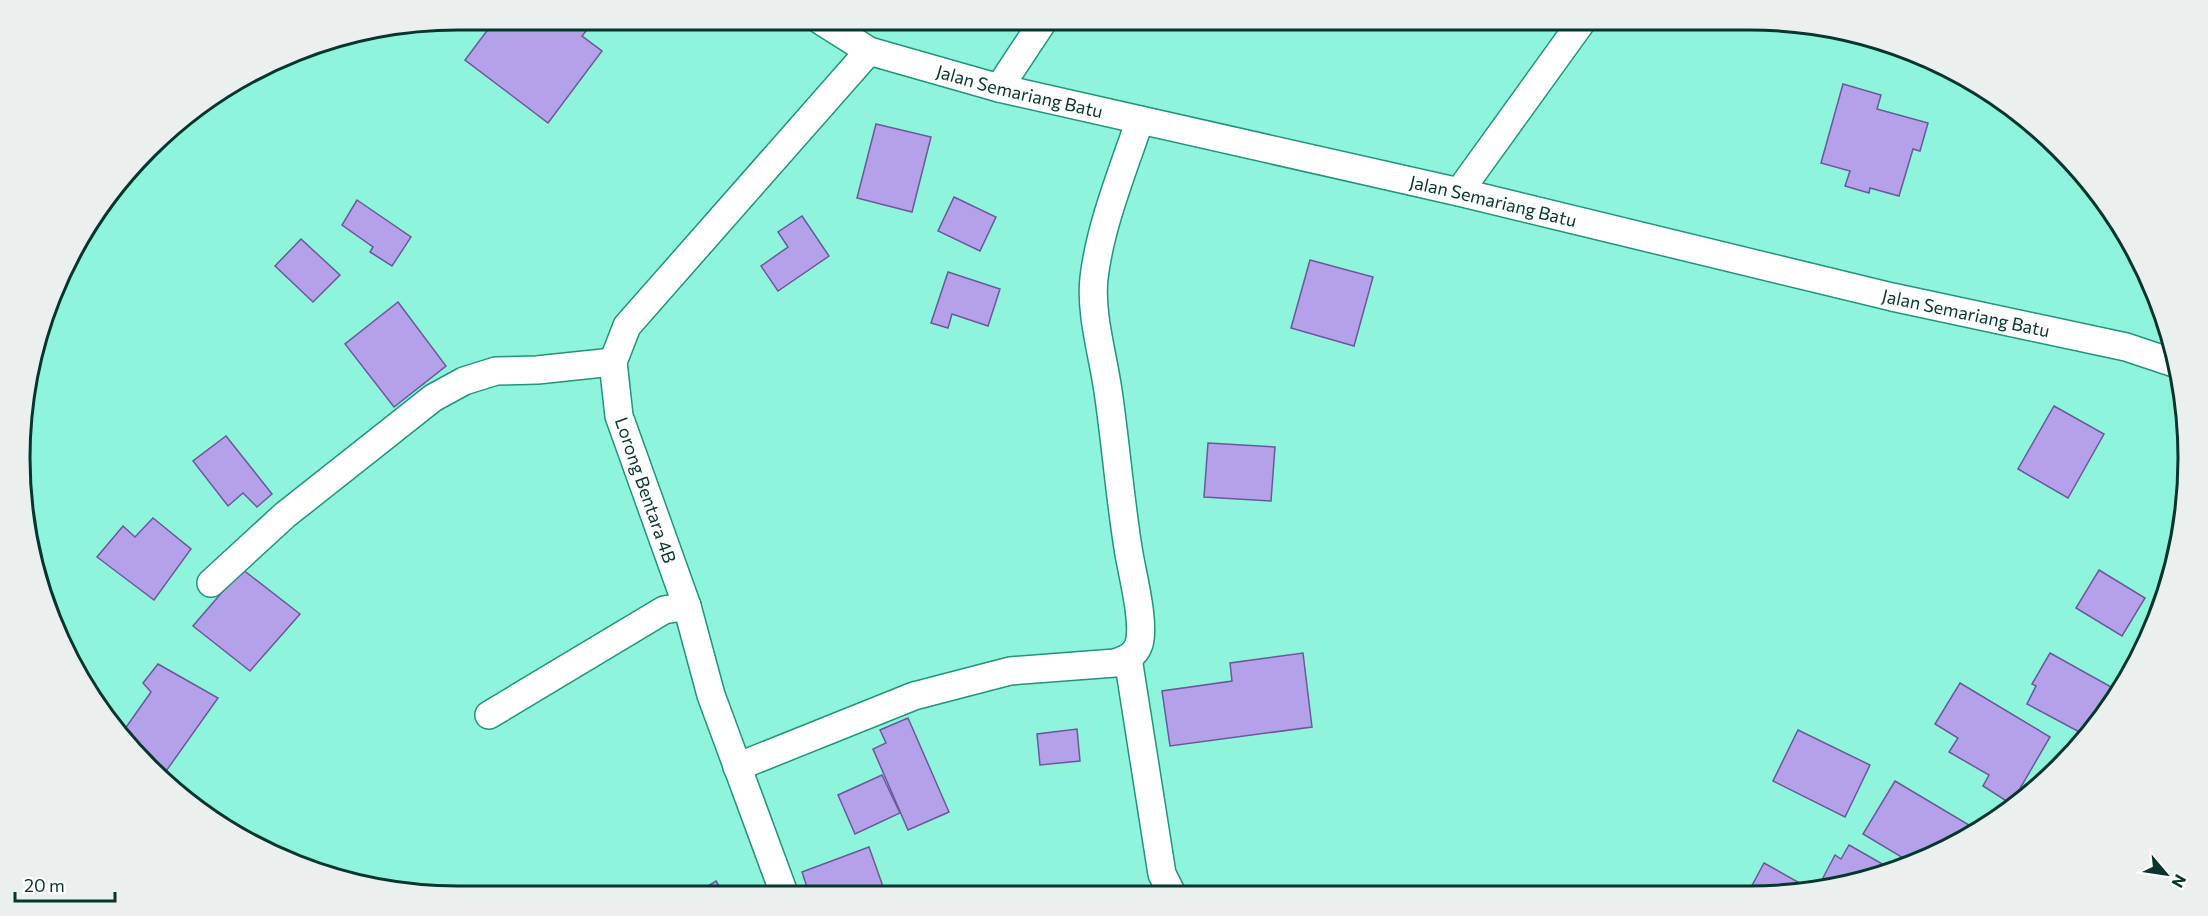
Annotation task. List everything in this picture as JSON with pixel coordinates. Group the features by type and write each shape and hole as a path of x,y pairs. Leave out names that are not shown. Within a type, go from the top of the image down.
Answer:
{"street":[{"name":"Jalan Semariang Batu","path":"836,30 869,51 999,88 1460,192 1892,297 2126,347 2166,360"},
{"path":"999,88 1037,30"},
{"path":"1460,192 1576,30"},
{"name":"Lorong Bentara 4B","path":"781,886 711,695 687,606 619,416 613,362 627,327 869,51"},
{"path":"737,767 914,696 1010,671 1115,663 1136,652 1140,642 1140,616 1122,511 1108,391 1096,324 1094,279 1106,225 1140,120"},
{"path":"212,583 285,515 433,398 464,381 496,371 537,370 613,362"},
{"path":"489,715 664,610 687,606"},
{"path":"1128,658 1162,874 1168,886"}],"building":[{"path":"488,30 587,30 582,36 602,51 548,123 465,60"},
{"path":"1843,84 1881,95 1877,109 1928,123 1920,151 1913,149 1899,196 1870,188 1869,193 1845,186 1850,171 1821,163"},
{"path":"876,124 931,137 912,212 857,198"},
{"path":"954,197 996,217 980,251 938,231"},
{"path":"357,200 411,237 392,266 370,252 373,247 342,225"},
{"path":"802,216 829,256 778,291 761,266 788,247 778,232"},
{"path":"301,239 340,275 313,302 275,266"},
{"path":"1310,260 1373,277 1354,346 1291,328"},
{"path":"948,272 1000,289 988,326 952,314 948,328 931,323"},
{"path":"398,302 446,366 394,407 345,344"},
{"path":"2054,406 2104,434 2068,498 2018,469"},
{"path":"226,436 272,494 257,507 243,493 228,506 193,461"},
{"path":"1208,443 1275,447 1271,501 1204,497"},
{"path":"153,518 191,549 154,600 97,557 123,526 135,537"},
{"path":"242,569 300,614 250,671 193,626"},
{"path":"2099,570 2145,598 2122,636 2076,608"},
{"path":"1303,653 1312,727 1170,746 1162,691 1232,681 1230,663"},
{"path":"2050,653 2112,687 2079,732 2027,704 2036,686 2032,684"},
{"path":"158,664 218,698 166,771 126,728 151,692 143,683"},
{"path":"1960,683 2050,737 2018,792 2007,801 1983,786 1989,775 1949,752 1958,738 1935,724"},
{"path":"908,718 949,812 908,830 873,749 886,743 880,730"},
{"path":"1077,729 1080,761 1040,765 1037,734"},
{"path":"1798,730 1870,765 1845,817 1773,781"},
{"path":"882,775 900,813 855,834 838,795"},
{"path":"1895,781 1970,825 1902,858 1863,834"},
{"path":"1849,845 1883,864 1822,880 1835,855 1841,859"},
{"path":"869,847 883,886 807,886 802,872"},
{"path":"1764,863 1799,883 1778,885 1752,886"},
{"path":"716,881 719,886 708,886"}]}
